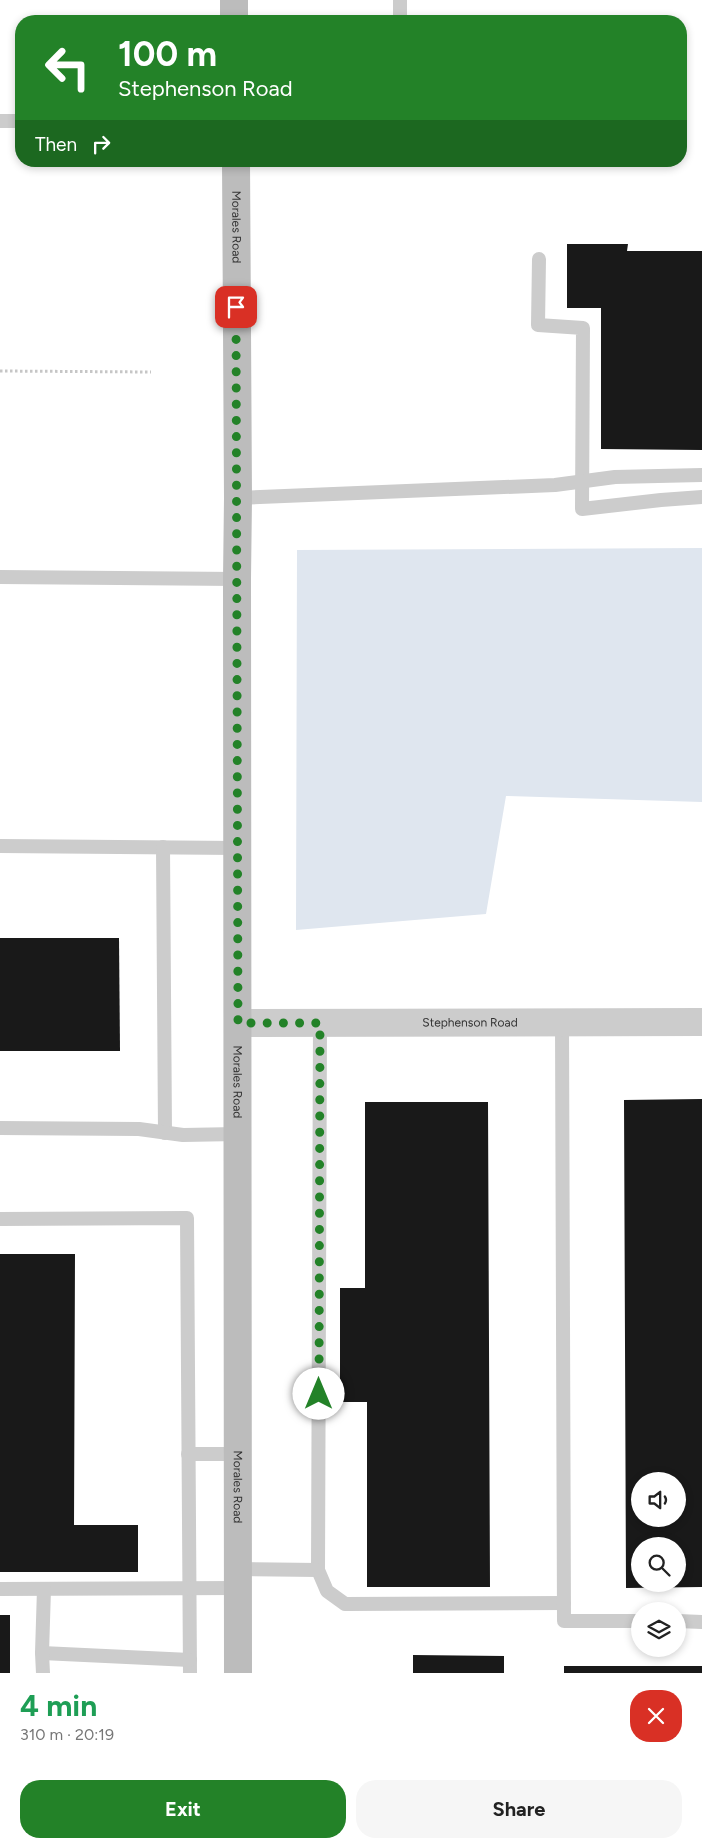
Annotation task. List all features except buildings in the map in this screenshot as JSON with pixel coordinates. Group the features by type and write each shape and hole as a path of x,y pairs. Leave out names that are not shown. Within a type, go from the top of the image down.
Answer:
{"street":[{"path":"234,0 234,15"},
{"name":"Morales Road","path":"236,167 238,498 238,1673"},
{"name":"Stephenson Road","path":"238,1023 702,1022"}],"lane":[{"path":"400,0 400,15"},
{"path":"0,121 15,121"},
{"path":"539,259 538,326 583,328 582,509 702,497"},
{"path":"238,498 555,486 614,477 702,475"},
{"path":"0,577 237,579"},
{"path":"0,846 237,848"},
{"path":"163,847 166,1133"},
{"path":"562,1022 564,1621 631,1621"},
{"path":"320,1023 318,1570 327,1591 345,1604 564,1603"},
{"path":"0,1128 140,1129 183,1134 237,1134"},
{"path":"0,1219 187,1218 190,1666 42,1653"},
{"path":"188,1454 238,1454"},
{"path":"0,1589 189,1588 238,1579 318,1570"},
{"path":"44,1589 42,1653 44,1673"},
{"path":"686,1622 702,1622"}],"path":[{"path":"0,371 151,372"}],"shaded area":[{"path":"702,548 702,802 506,796 486,914 296,930 297,550"}],"route":[{"path":"236,307 238,1023 320,1023 319,1394"}]}
